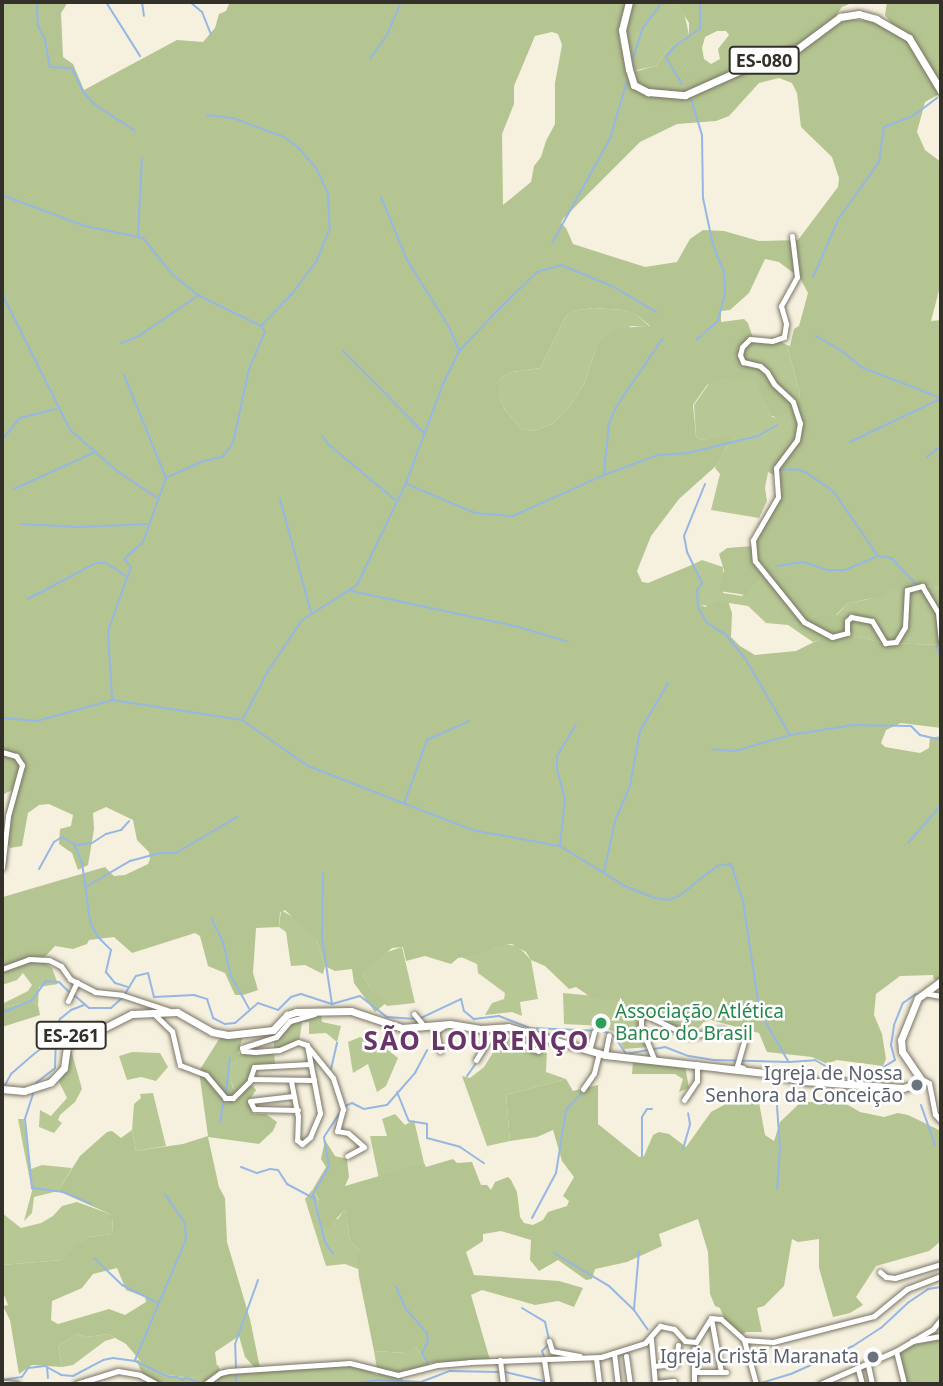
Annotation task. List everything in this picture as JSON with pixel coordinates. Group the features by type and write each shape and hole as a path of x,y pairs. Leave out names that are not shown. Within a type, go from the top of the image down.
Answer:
{"main road":[{"name":"ES-080","path":"629,2 622,30 629,69 634,85 648,92 685,95 770,57 797,49 840,17 859,14 876,19 909,38 941,91"},
{"path":"920,1078 901,1044 922,993 941,981"},
{"name":"ES-261","path":"2,1089 24,1091 56,1078 64,1068 68,1040 78,1030 106,1027 132,1014 171,1011 188,1016 212,1032 228,1035 273,1030 291,1013 355,1011 391,1026 409,1029 418,1020 481,1029 514,1029 602,1054 652,1052 697,1064 803,1081 903,1088 916,1084 920,1078"}],"street":[{"path":"792,236 797,277 782,303 786,329 784,337 772,341 750,339 742,347 740,355 743,362 760,366 767,372 774,384 797,407 800,424 797,440 776,468 778,498 753,540 756,564 799,617 818,631 842,637 848,630 849,618 865,619 876,624 888,644 899,639 905,627 907,590 922,586 938,613 941,643"},
{"path":"2,752 14,754 20,761 21,772 13,794 2,868"},
{"path":"2,969 29,959 43,959 58,964 70,979 95,992 125,996 171,1011"},
{"path":"68,1000 77,982"},
{"path":"922,993 941,997"},
{"path":"152,1012 172,1031 180,1065 206,1076 225,1097 233,1098 251,1080 254,1067 310,1064"},
{"path":"320,1012 296,1018 276,1037 253,1042 242,1049 255,1052 276,1050 301,1042 308,1047 333,1078 344,1110 337,1130 348,1133 364,1147 347,1156"},
{"path":"652,1052 641,1027 643,1012 673,1031 690,1036 722,1030"},
{"path":"440,1051 436,1031 450,1024"},
{"path":"476,1060 497,1027"},
{"path":"514,1029 516,1042 538,1051"},
{"path":"589,1051 594,1032"},
{"path":"583,1089 594,1073 610,1035"},
{"path":"744,1041 738,1067 760,1072"},
{"path":"291,1081 298,1110 297,1139 300,1144 310,1137 320,1116 308,1047"},
{"path":"684,1100 697,1081 697,1064"},
{"path":"920,1078 929,1083 935,1114 941,1121"},
{"path":"251,1080 313,1080"},
{"path":"293,1096 250,1101 254,1109 298,1110"},
{"path":"880,1272 886,1277 895,1278 941,1264"},
{"path":"744,1340 773,1342 840,1327 876,1315 907,1289 941,1276"},
{"path":"711,1318 721,1319 744,1340 755,1383"},
{"path":"674,1381 655,1384 651,1337 654,1329 663,1326 676,1331 685,1342 696,1342 711,1318"},
{"path":"695,1372 724,1372 711,1318"},
{"path":"820,1384 868,1366 941,1323"},
{"path":"912,1341 941,1336"},
{"path":"550,1341 552,1351 596,1358 642,1345 651,1337"},
{"path":"654,1366 676,1364 678,1345"},
{"path":"694,1349 694,1384"},
{"path":"896,1351 904,1384"},
{"path":"614,1353 618,1384"},
{"path":"626,1356 630,1384"},
{"path":"205,1384 220,1373 229,1371 350,1363 398,1375 437,1365 582,1357"},
{"path":"596,1358 599,1384"},
{"path":"500,1360 503,1384"},
{"path":"544,1360 547,1383"},
{"path":"868,1366 872,1384"},
{"path":"858,1369 862,1384"},
{"path":"76,1384 118,1371 140,1375 158,1384"},
{"path":"838,1377 839,1384"},
{"path":"2,1383 17,1384"}],"green space":[{"path":"2,2 68,2 61,13 63,57 73,64 84,90 177,40 203,42 215,28 219,14 226,11 230,2 626,2 619,37 630,82 642,93 678,98 802,49 846,19 872,21 906,39 941,93 925,102 917,132 925,150 941,162 941,283 931,321 941,320 941,588 908,584 878,597 848,603 836,615 842,616 849,626 848,635 885,643 940,645 941,728 901,723 886,730 881,743 885,747 920,753 929,748 930,738 941,736 941,978 934,980 933,975 900,976 876,994 874,1015 882,1034 886,1059 883,1066 837,1060 827,1064 812,1057 767,1052 759,1033 711,1020 704,1022 693,1033 670,1031 637,1004 592,998 576,987 569,989 545,966 531,960 526,952 512,944 458,958 451,964 425,956 406,961 403,947 392,948 362,974 370,988 386,1003 375,1012 354,983 352,969 335,971 325,966 317,941 285,910 280,912 279,927 256,928 253,973 258,990 243,995 235,995 225,973 208,966 200,936 195,933 132,953 114,937 89,940 87,944 73,949 55,946 40,962 28,960 2,968 3,897 105,867 114,876 125,875 148,864 150,859 149,852 137,840 133,820 106,807 93,813 94,829 88,865 78,870 72,853 59,844 60,829 71,826 73,815 49,804 39,805 28,813 22,846 10,848 7,841 12,790 2,795","holes":["552,32 558,34 562,45 555,83 555,124 541,157 534,166 531,182 503,205 502,134 514,104 514,86 535,36","779,78 792,83 797,93 801,127 832,157 839,178 838,187 798,240 759,241 724,231 703,230 690,239 677,262 645,267 573,244 561,223 563,219 640,142 677,124 716,121 729,116 759,83","765,259 779,262 800,278 808,293 799,326 794,329 790,346 787,345 800,394 796,405 799,421 794,442 776,471 778,497 753,546 727,548 719,554 724,570 719,591 746,595 762,575 795,613 826,636 796,651 755,655 731,637 732,613 728,601 716,601 705,607 701,605 701,582 694,564 648,583 642,582 637,571 651,536 679,499 717,465 730,441 730,436 700,440 696,436 693,405 707,385 723,379 754,379 771,416 782,417 787,412 788,400 759,365 744,362 742,347 753,338 748,323 744,319 721,322 721,311 730,310 749,293","593,308 623,310 637,315 650,326 619,328 603,337 596,348 584,384 568,409 552,424 534,431 521,429 505,410 499,397 499,379 512,372 540,368 566,316 572,311"]},
{"path":"632,2 669,2 636,34 627,38 627,18"},
{"path":"669,2 677,2 684,12 689,35 669,48 656,66 637,70 632,75 627,38"},
{"path":"677,2 854,2 842,7 834,18 800,44 685,93 646,89 635,79 633,72 656,66 669,48 689,35 689,23","holes":["717,31 726,31 729,35 718,49 720,59 711,64 704,59 702,48 705,37"]},
{"path":"887,2 941,2 941,89 885,15"},
{"path":"593,308 623,310 637,315 650,327 631,326 596,348 584,384 568,409 552,424 534,431 521,429 505,410 499,397 499,379 512,372 540,368 566,316 572,311"},
{"path":"779,341 787,345 800,394 796,405 798,433 776,476 768,472 765,488 767,501 759,518 711,510 720,474 715,468 728,445 729,437 700,440 696,436 694,405 710,382 723,379 755,379 742,355 742,347 747,342","holes":["756,382 775,418 771,416"]},
{"path":"702,560 723,567 723,593 742,596 762,575 795,613 828,636 813,642 788,625 766,623 748,606 716,601 709,606 701,605 701,582 694,564"},
{"path":"908,584 941,588 941,645 885,643 848,635 836,616 848,603 869,599"},
{"path":"281,910 298,920 317,941 325,966 323,974 305,965 291,966 286,932 279,927"},
{"path":"502,944 518,946 531,960 538,999 520,1002 522,1016 512,1012 485,1015 492,1003 504,999 505,993 478,973 477,964 461,957"},
{"path":"402,947 415,1003 387,1006 370,988 362,974 384,953"},
{"path":"42,961 52,968 58,984 39,987 38,1005 32,1001 2,1008 2,1004 28,991 32,985 23,973 17,980 2,985 2,968 20,962"},
{"name":"Associação Atlética Banco do Brasil","path":"563,993 638,1000 636,1018 648,1047 624,1049 614,1032 603,1026 564,1024"},
{"path":"32,1001 38,1005 40,1015 2,1027 2,1008"},
{"path":"321,1013 322,1022 341,1026 337,1042 326,1033 309,1034 309,1022 302,1022 299,1043 274,1051 274,1039 283,1034 280,1028 289,1017"},
{"path":"221,1036 243,1036 236,1060 227,1067 233,1088 237,1093 244,1082 253,1086 256,1090 249,1101 254,1114 266,1114 277,1122 273,1131 259,1144 208,1137 219,1187 225,1198 227,1242 250,1319 260,1368 255,1368 245,1357 239,1336 215,1352 217,1367 192,1378 169,1375 142,1363 126,1344 108,1334 87,1337 77,1334 58,1346 62,1367 32,1365 19,1374 10,1320 3,1306 8,1305 2,1290 2,1265 62,1260 77,1243 90,1237 112,1234 113,1219 109,1219 110,1214 58,1191 80,1156 107,1132 112,1131 121,1138 132,1130 136,1151 183,1144 208,1136 199,1071","holes":["117,1268 126,1290 145,1297 146,1302 125,1315 109,1309 58,1324 51,1320 52,1301 82,1288 93,1274"]},
{"path":"505,1036 547,1050 546,1072 566,1079 506,1095 510,1141 487,1146 462,1076 470,1078 484,1067 494,1051 505,1050"},
{"path":"360,1037 379,1043 398,1058 386,1086 377,1092 368,1064 353,1073 348,1042"},
{"path":"70,1046 82,1089 75,1102 60,1115 58,1120 62,1123 54,1133 39,1127 40,1110 51,1116 67,1098 58,1080 65,1070"},
{"path":"274,1051 275,1064 257,1068 237,1093 235,1092 226,1067 236,1060 237,1054"},
{"path":"132,1052 160,1053 168,1067 156,1081 141,1077 127,1080 119,1056"},
{"path":"633,1061 685,1066 689,1088 679,1092 683,1079 675,1074 632,1074"},
{"path":"566,1079 573,1091 598,1085 598,1124 639,1157 644,1156 653,1135 659,1132 669,1134 686,1147 711,1112 744,1094 758,1097 765,1135 774,1141 780,1122 801,1102 843,1102 860,1112 884,1117 898,1113 908,1115 941,1131 941,1241 929,1251 876,1266 856,1297 863,1305 850,1313 833,1317 819,1268 819,1239 798,1242 792,1239 784,1286 764,1306 757,1308 762,1332 746,1332 740,1336 727,1326 720,1308 715,1306 710,1294 708,1252 698,1219 659,1234 662,1246 627,1262 595,1269 592,1279 586,1280 558,1260 539,1271 530,1260 531,1240 501,1231 483,1234 483,1241 466,1252 474,1275 559,1281 583,1288 574,1307 558,1301 535,1305 482,1290 471,1295 490,1360 427,1363 415,1346 406,1353 374,1351 359,1277 357,1257 360,1250 350,1242 345,1209 328,1228 322,1225 319,1216 319,1200 313,1189 326,1167 321,1159 325,1140 335,1156 347,1159 349,1177 345,1186 424,1163 426,1167 453,1159 457,1163 472,1162 481,1185 487,1185 491,1190 495,1182 508,1177 511,1180 517,1192 520,1217 524,1223 533,1225 543,1220 548,1212 567,1206 569,1201 563,1196 574,1177 562,1161 553,1130 537,1137 510,1141 506,1095"},
{"path":"153,1093 166,1146 136,1151 132,1130 134,1104 141,1098 140,1094"},
{"path":"395,1114 405,1125 414,1120 424,1163 379,1179 370,1136 387,1136 382,1119"},
{"path":"18,1119 24,1119 31,1169 42,1165 72,1168 58,1191 34,1197 32,1213 24,1221 32,1191"},
{"path":"313,1189 319,1201 320,1220 338,1219 345,1208 350,1242 360,1250 358,1269 345,1264 326,1266 305,1199"},
{"path":"77,1202 110,1214 113,1218 112,1234 90,1237 78,1243 62,1260 2,1265 2,1213 21,1228 41,1223 53,1216 62,1206"},
{"path":"77,1334 87,1337 108,1334 115,1338 105,1341 73,1365 62,1367 58,1346"},
{"path":"941,1339 941,1384 907,1384 899,1352 909,1346"},
{"path":"415,1346 428,1365 401,1374 403,1382 390,1384 146,1384 136,1359 169,1375 192,1378 218,1365 220,1370 344,1361 378,1375 374,1351 405,1353"}],"waterway":[{"path":"37,2 38,26 45,40 50,67 72,68 83,92 94,104 134,130"},
{"path":"106,2 140,56"},
{"path":"142,2 144,16"},
{"path":"190,2 202,12 211,34"},
{"path":"370,59 387,35 401,2"},
{"path":"633,58 643,28 662,2"},
{"path":"682,84 666,57 676,45 700,29 700,2"},
{"path":"552,243 610,139 627,81"},
{"path":"813,277 839,218 879,162 884,127 913,116 937,98"},
{"path":"691,99 702,135 703,198 713,245 724,272 725,294 718,321 697,339"},
{"path":"207,115 233,118 284,137 298,147 317,170 328,194 330,228 316,262 293,293 261,326"},
{"path":"138,235 142,159"},
{"path":"2,195 85,226 143,238 172,274 198,295 261,326 265,332 249,369 233,443 222,457 203,461 166,478 143,542 124,559 131,567 108,631 112,699"},
{"path":"381,197 407,260 449,327 459,350"},
{"path":"243,719 268,671 302,620 357,585 406,483 443,384 459,351 497,311 537,272 561,265 612,286 656,312"},
{"path":"2,294 70,430 117,471 156,497"},
{"path":"121,343 139,336 197,296"},
{"path":"816,336 842,351 861,367 941,398"},
{"path":"604,474 609,423 616,407 663,338"},
{"path":"342,350 425,434"},
{"path":"124,375 166,478"},
{"path":"850,442 940,399"},
{"path":"2,440 20,418 56,409"},
{"path":"407,484 475,513 513,516 604,475 658,455 688,453 758,436 777,425"},
{"path":"322,436 395,500"},
{"path":"927,457 941,446"},
{"path":"14,489 93,453"},
{"path":"780,470 797,469 807,473 834,492 877,555"},
{"path":"705,484 684,536 687,552 702,583 697,590 698,607 707,623 726,635 746,660 790,735"},
{"path":"280,499 311,612"},
{"path":"21,524 79,527 147,524"},
{"path":"776,566 803,562 827,570 845,570 878,556 891,558 916,584"},
{"path":"28,599 96,563 106,563 126,576"},
{"path":"351,591 519,627 568,642"},
{"path":"937,646 941,658"},
{"path":"604,872 615,821 630,786 640,731 668,683"},
{"path":"2,718 37,721 112,700 242,720 308,766 472,830 560,846 625,886 655,898 668,900 679,896 717,866 731,864 743,901 760,1013 788,1061"},
{"path":"404,804 427,740 469,721"},
{"path":"560,845 565,799 557,770 557,756 576,724"},
{"path":"712,749 735,751 790,735 853,725 911,726 920,735 941,740"},
{"path":"908,843 941,805"},
{"path":"87,886 130,861 159,853 176,853 237,817"},
{"path":"76,845 92,843 106,834 121,830 129,821"},
{"path":"39,869 54,842 62,837 74,844 82,863 90,921 97,936 111,950 106,972 115,983 128,987"},
{"path":"323,873 322,938 332,1004"},
{"path":"211,918 223,942 231,976 249,1008"},
{"path":"125,994 136,976 148,973 154,997 194,995 207,999 213,1018 225,1024 235,1023 258,1003 278,1010 291,997 301,994 332,1004 360,996 387,1017 415,1019"},
{"path":"2,1013 32,1000 46,981 59,982 69,992"},
{"path":"421,1018 461,999 464,1011 474,1019 499,1016 531,1028 603,1031 614,1036 626,1054 665,1047 689,1056 714,1060 815,1060 846,1078 871,1075 895,1060 891,1045 894,1025 903,1003 916,994"},
{"path":"74,995 89,1008 111,1008 122,998"},
{"path":"36,1083 55,1068 56,1031 60,1019 71,1010 84,1005"},
{"path":"331,1069 337,1043"},
{"path":"5,1085 11,1074 34,1054 42,1048 55,1046"},
{"path":"345,1106 352,1103 364,1109 387,1105 415,1073 427,1050"},
{"path":"226,1094 230,1058"},
{"path":"467,1076 476,1063"},
{"path":"397,1092 409,1121 427,1124 427,1138 460,1147 484,1163"},
{"path":"532,1218 556,1173 566,1110 582,1093"},
{"path":"33,1094 25,1119 32,1188 64,1192 91,1204"},
{"path":"220,1122 224,1100"},
{"path":"921,1105 935,1145"},
{"path":"777,1106 780,1148 777,1189"},
{"path":"642,1156 642,1117 647,1109 652,1109"},
{"path":"683,1149 690,1124 688,1113"},
{"path":"333,1254 325,1242 313,1194 329,1166 324,1137 339,1114"},
{"path":"241,1167 257,1173 270,1169 278,1170 287,1184 313,1198"},
{"path":"135,1360 186,1239 185,1223 165,1194"},
{"path":"634,1309 639,1251"},
{"path":"554,1253 609,1286 634,1310 648,1330"},
{"path":"94,1258 122,1285 158,1303"},
{"path":"236,1368 235,1344 258,1280"},
{"path":"396,1287 406,1309 427,1333 428,1340 422,1354 429,1365"},
{"path":"758,1384 791,1374 853,1346 881,1328 909,1302 928,1289 941,1287"},
{"path":"522,1308 545,1322 549,1339"},
{"path":"2,1310 2,1320"},
{"path":"544,1357 542,1351 548,1345"},
{"path":"2,1380 22,1377 28,1368 45,1366 61,1375 73,1376 103,1360 113,1358 135,1361 170,1377 182,1380 187,1378 202,1384"},
{"path":"47,1367 48,1378"},
{"path":"349,1384 379,1380 421,1382 450,1371 499,1372"},
{"path":"505,1372 557,1384"},
{"path":"236,1373 236,1384"},
{"path":"711,1384 718,1384"}],"place":[{"name":"Associação Atlética Banco do Brasil","path":"601,1023"},
{"name":"Igreja de Nossa Senhora da Conceição","path":"917,1085"},
{"name":"Igreja Cristã Maranata","path":"873,1357"}],"district":[{"name":"SÃO LOURENÇO","path":"477,1041"}]}
